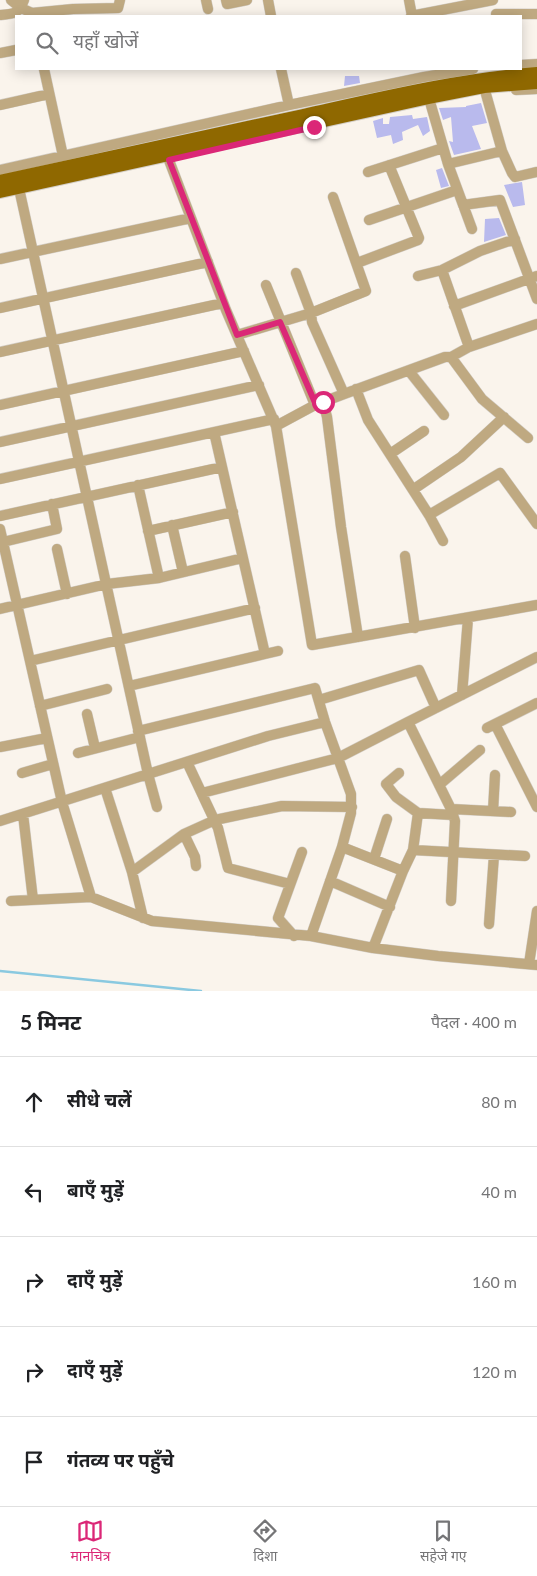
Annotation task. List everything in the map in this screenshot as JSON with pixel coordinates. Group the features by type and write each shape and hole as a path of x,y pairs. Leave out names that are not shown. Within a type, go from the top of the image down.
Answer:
{"main road":[{"path":"0,180 96,155 174,138 444,85 503,75 537,73"},
{"path":"0,192 168,158 484,89 537,83"}],"street":[{"path":"11,0 23,4 33,15 69,5 79,12 118,8 120,0"},
{"path":"226,0 227,4 247,0"},
{"path":"268,0 271,15"},
{"path":"409,0 412,15"},
{"path":"417,15 493,0"},
{"path":"500,0 496,15 537,14"},
{"path":"0,15 17,13 23,4"},
{"path":"0,53 15,50"},
{"path":"522,65 537,64"},
{"path":"44,70 64,156"},
{"path":"281,70 289,105"},
{"path":"174,138 289,105 424,73 461,70"},
{"path":"0,197 484,89 537,90"},
{"path":"484,89 502,151 515,177 537,172"},
{"path":"0,105 49,94"},
{"path":"430,102 448,164 472,229"},
{"path":"368,172 443,148"},
{"path":"448,164 502,151"},
{"path":"0,170 64,156 96,155"},
{"path":"168,158 223,303 275,423 312,645 537,605"},
{"path":"357,263 419,238 390,165"},
{"path":"369,220 457,190"},
{"path":"20,193 139,734 158,807"},
{"path":"237,335 311,313 366,291 333,197"},
{"path":"463,205 500,200 515,239 534,277 537,299"},
{"path":"0,259 191,218"},
{"path":"418,276 442,270 480,251 515,239"},
{"path":"0,308 208,262"},
{"path":"442,270 469,347"},
{"path":"296,273 311,313 312,322 344,394"},
{"path":"454,306 534,277"},
{"path":"266,285 280,322 326,417 358,637"},
{"path":"0,352 223,303"},
{"path":"0,479 214,432 275,423 356,389 445,357 451,357 469,347 535,327"},
{"path":"0,405 244,351"},
{"path":"451,357 482,399 528,438"},
{"path":"409,371 444,416"},
{"path":"0,442 258,385"},
{"path":"356,389 368,420 414,489 443,541"},
{"path":"414,489 461,457 504,417"},
{"path":"390,454 424,431"},
{"path":"214,432 265,654"},
{"path":"0,516 222,467"},
{"path":"429,515 500,473 537,524"},
{"path":"138,485 159,578"},
{"path":"3,542 57,529 52,504"},
{"path":"148,531 233,512"},
{"path":"172,525 183,572"},
{"path":"0,529 62,802 91,897"},
{"path":"57,549 67,594"},
{"path":"406,556 415,628"},
{"path":"0,609 107,584 159,578 243,558"},
{"path":"30,661 255,608"},
{"path":"462,695 468,618"},
{"path":"129,686 278,651"},
{"path":"202,794 338,758 537,657"},
{"path":"319,700 419,670 436,708"},
{"path":"78,753 139,734 312,688 317,690 325,722 351,794 352,807 342,847 311,936"},
{"path":"40,706 106,689"},
{"path":"536,801 491,726 537,703"},
{"path":"87,714 95,748"},
{"path":"0,821 268,736 325,722"},
{"path":"408,722 452,812 454,821 451,901"},
{"path":"0,747 48,738"},
{"path":"439,785 480,750"},
{"path":"187,762 215,820 228,868 290,884"},
{"path":"22,773 54,764"},
{"path":"399,773 386,783 386,786 396,797 418,813 511,812"},
{"path":"493,811 495,775"},
{"path":"105,788 132,872 143,918"},
{"path":"132,872 184,834 215,820 282,806 352,807"},
{"path":"373,948 403,870 413,850 418,813"},
{"path":"23,814 33,900"},
{"path":"374,859 387,819"},
{"path":"184,834 195,857 196,866"},
{"path":"342,847 403,870"},
{"path":"413,850 525,856"},
{"path":"294,936 278,918 302,852"},
{"path":"489,924 494,855"},
{"path":"330,881 390,906"},
{"path":"11,901 91,897 152,921 294,936 311,936 373,948 533,965 537,912"}],"building":[{"path":"345,76 359,76 360,83 344,86"},
{"path":"481,103 487,123 472,126 481,149 454,155 449,141 453,142 451,117 443,120 439,108 466,107"},
{"path":"412,115 413,119 427,117 430,131 423,136 418,125 402,132 403,140 393,144 391,135 377,138 373,121 383,118 383,124 389,124 390,117"},
{"path":"442,168 449,186 441,188 436,170"},
{"path":"522,182 525,205 513,207 504,185"},
{"path":"499,218 506,235 484,242 485,219"}],"waterway":[{"path":"0,971 201,991"}],"route":[{"path":"314,127 169,160 237,335 280,322 316,405 323,402"}]}
